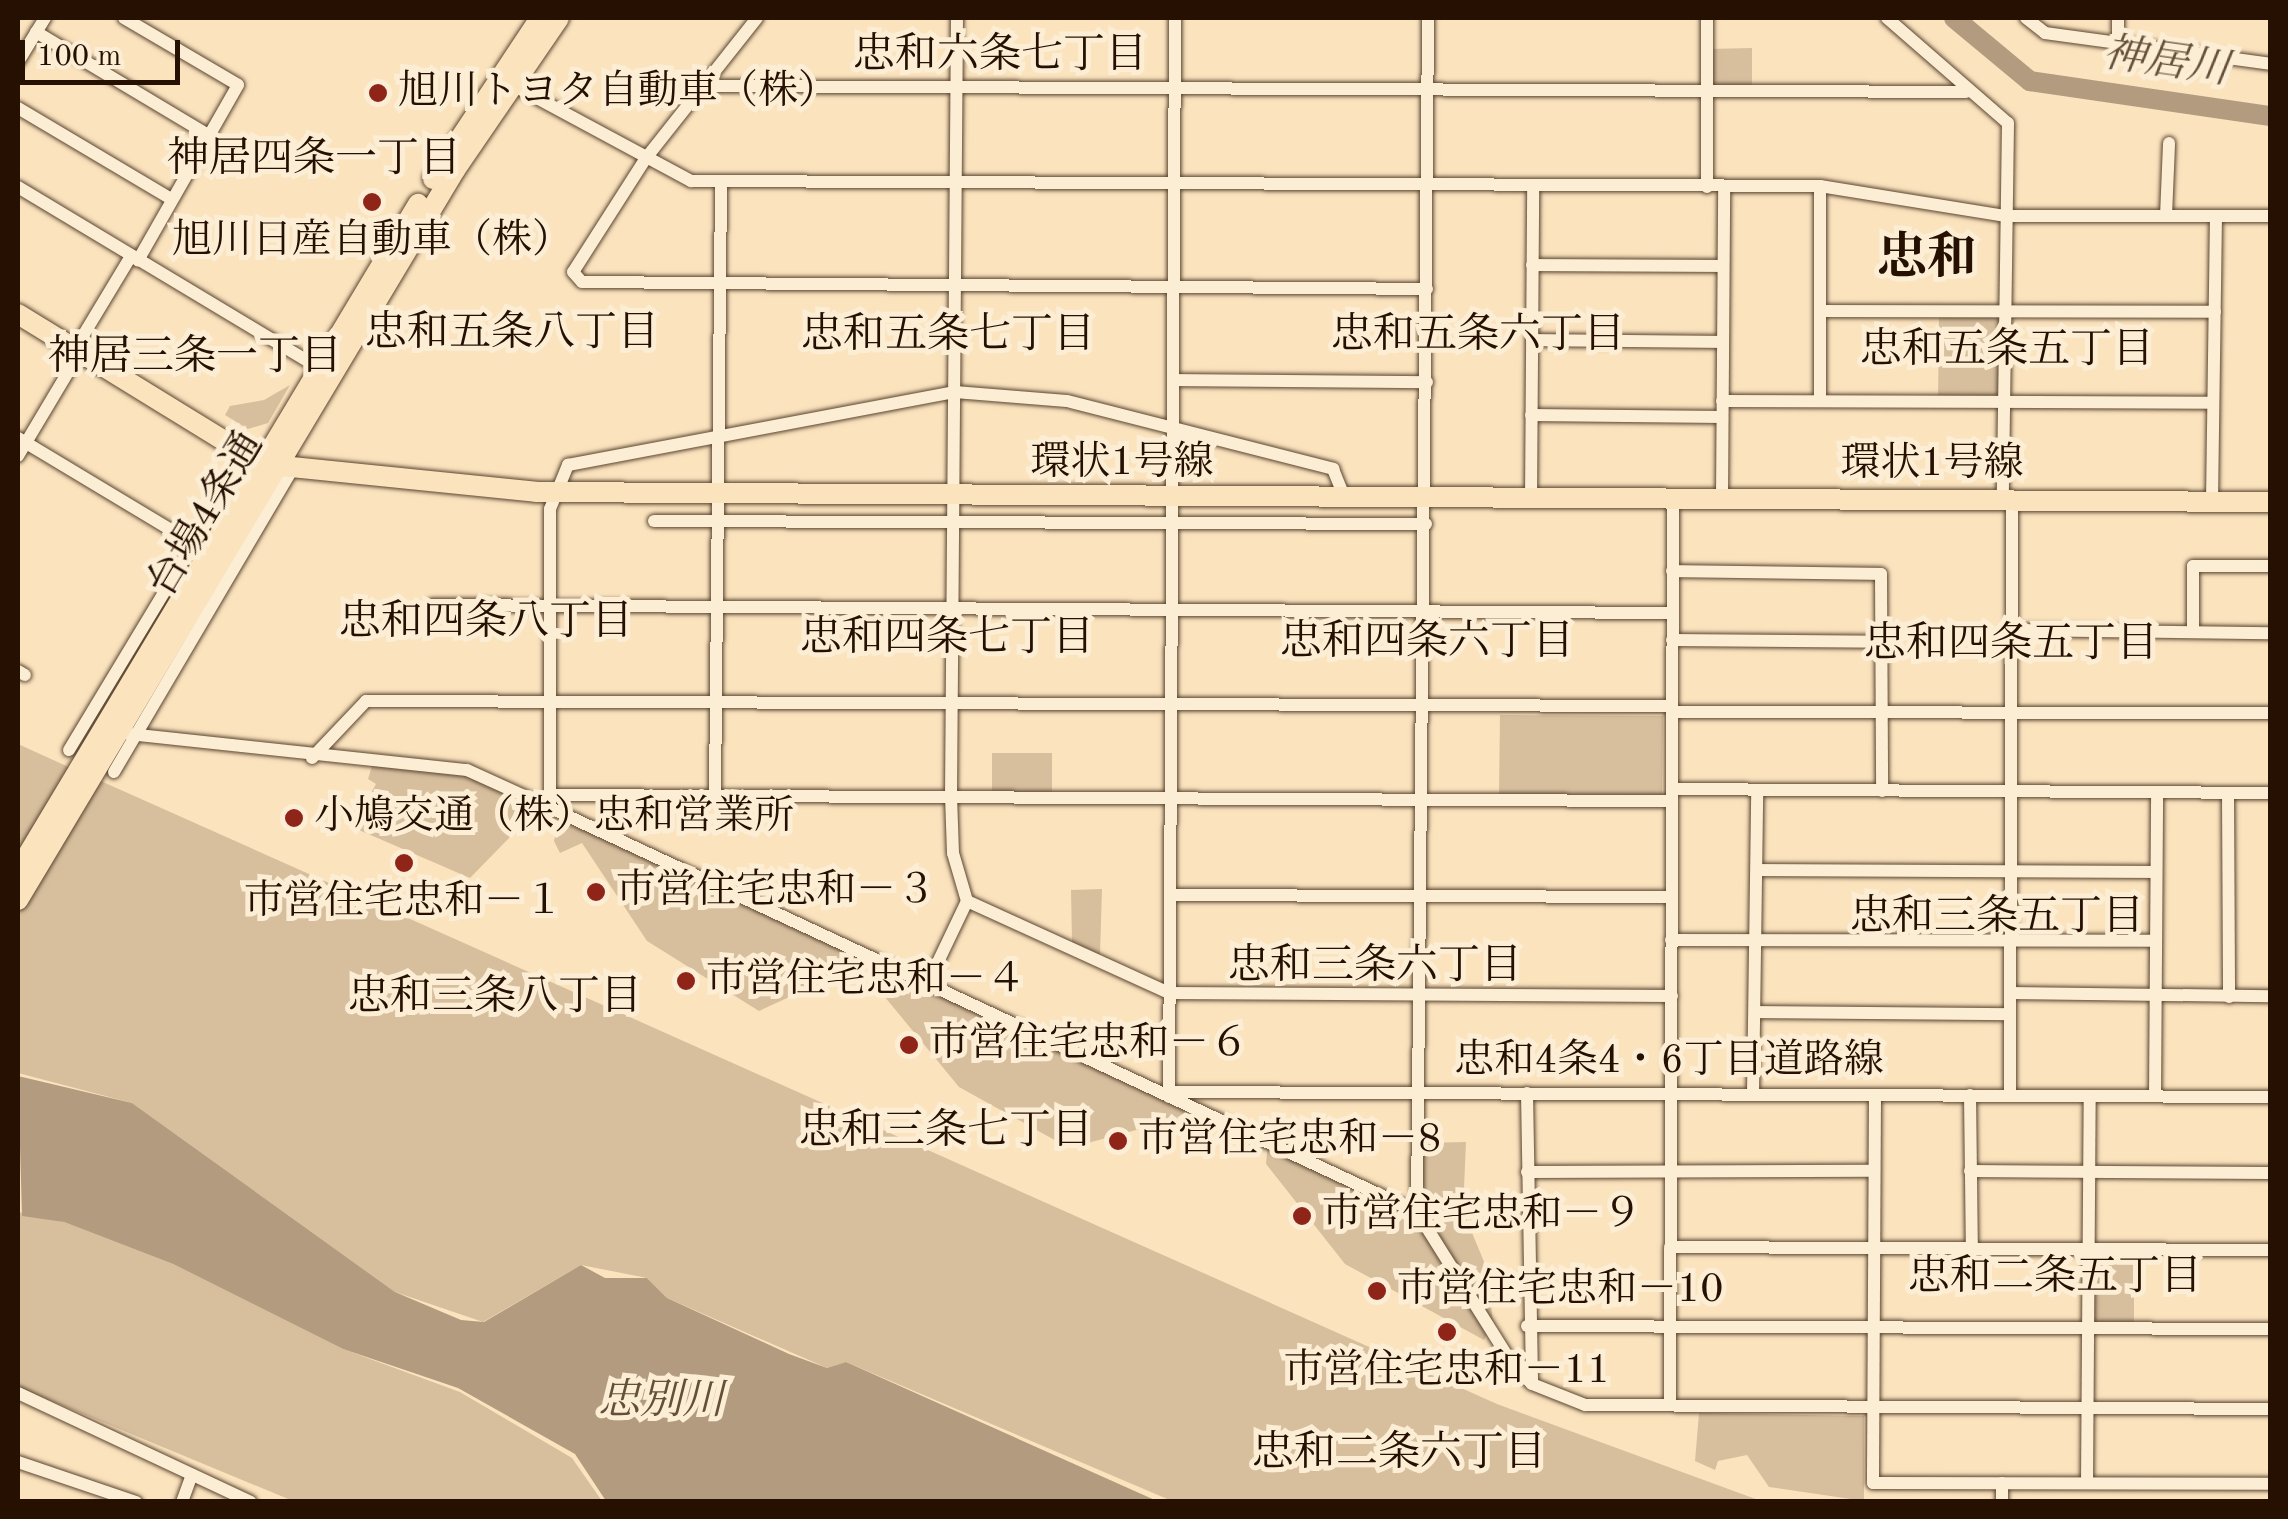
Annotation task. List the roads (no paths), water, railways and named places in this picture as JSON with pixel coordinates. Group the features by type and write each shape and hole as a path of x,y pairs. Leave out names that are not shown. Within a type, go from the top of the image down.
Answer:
{"main road":[{"name":"台場4条通","path":"18,871 63,809 540,18"},
{"name":"台場4条通","path":"504,80 559,18"},
{"name":"環状1号線","path":"18,314 272,464 552,493 719,498 2270,502"},
{"name":"台場4条通","path":"18,900 63,809"}],"street":[{"path":"18,62 45,18"},
{"path":"18,456 21,441 238,85 124,18"},
{"path":"757,18 646,158 573,272 582,282 1427,289"},
{"path":"927,984 967,901 953,853 951,797 957,18"},
{"path":"1169,1094 1175,18"},
{"name":"忠和4条4・6丁目道路線","path":"1428,18 1422,1094 2270,1098"},
{"path":"1706,186 1707,18"},
{"path":"1887,18 1966,92 2008,123 2002,402 2012,630 2010,1095"},
{"path":"2026,18 2045,33 2270,64"},
{"path":"2118,18 2118,44"},
{"path":"36,32 208,136"},
{"path":"504,80 692,181 1820,186 2005,216 2270,216"},
{"path":"700,86 1707,94 1966,92"},
{"path":"18,108 172,198"},
{"path":"2166,216 2169,143"},
{"path":"715,797 721,182"},
{"path":"1531,501 1533,186"},
{"path":"1820,186 1820,401"},
{"path":"18,187 325,372"},
{"path":"1722,500 1724,187"},
{"path":"2212,502 2216,216"},
{"path":"1532,266 1722,266"},
{"path":"1820,311 2214,312"},
{"path":"1532,340 1722,342"},
{"path":"1173,380 1427,382"},
{"path":"550,802 552,493 568,465 955,392 1067,401 1332,468 1346,498"},
{"path":"1722,401 2213,404"},
{"path":"1531,416 1722,417"},
{"path":"21,441 192,543"},
{"path":"70,750 234,475 272,464"},
{"path":"114,772 272,464"},
{"path":"1670,1405 1673,500"},
{"path":"654,521 1426,524"},
{"path":"2193,632 2193,566 2270,566"},
{"path":"1672,570 1881,574 1882,791"},
{"path":"432,605 1672,613"},
{"path":"2012,630 2270,633"},
{"path":"1672,640 1882,642"},
{"path":"312,758 366,701 2270,713"},
{"path":"132,734 312,758 466,770 550,802 927,984 1417,1212"},
{"path":"550,802 715,797 1424,799 1757,790 2270,793"},
{"path":"1753,1094 1757,790"},
{"path":"2155,1096 2156,793"},
{"path":"2228,794 2229,997"},
{"path":"1757,870 2154,872"},
{"path":"1170,895 1672,897"},
{"path":"967,901 1169,993 1672,996"},
{"path":"1671,940 2154,941"},
{"path":"2010,992 2270,996"},
{"path":"1756,1012 2010,1014"},
{"path":"1526,1093 1527,1326 1532,1384"},
{"path":"1169,1094 1422,1094 1417,1212 1490,1334 1532,1384 1585,1405 2270,1408"},
{"path":"1875,1095 1873,1483 2270,1484"},
{"path":"1970,1096 1972,1248"},
{"path":"2087,1484 2090,1096"},
{"path":"1527,1172 1874,1171"},
{"path":"1970,1172 2270,1173"},
{"path":"1670,1247 2270,1250"},
{"path":"1527,1326 2270,1329"},
{"path":"18,1393 251,1502"},
{"path":"18,1462 136,1502"},
{"path":"182,1502 192,1475"},
{"path":"2002,1483 2002,1502"},
{"path":"2126,1485 2126,1502"}],"water":[{"name":"忠別川","path":"18,1076 132,1103 395,1292 461,1320 484,1322 581,1265 605,1278 647,1278 667,1298 789,1354 827,1368 846,1362 1157,1501 606,1501 575,1454 458,1388 343,1349 173,1264 64,1222 22,1216"}],"waterway":[{"name":"神居川","path":"1954,18 2030,81 2270,116"}],"place":[{"name":"旭川トヨタ自動車（株）","path":"378,93"},
{"name":"旭川日産自動車（株）","path":"372,202"},
{"name":"小鳩交通（株）忠和営業所","path":"294,818"},
{"name":"市営住宅忠和－１","path":"404,863"},
{"name":"市営住宅忠和－３","path":"596,892"},
{"name":"市営住宅忠和－４","path":"686,981"},
{"name":"市営住宅忠和－６","path":"909,1045"},
{"name":"市営住宅忠和－8","path":"1118,1141"},
{"name":"市営住宅忠和－９","path":"1302,1216"},
{"name":"市営住宅忠和－10","path":"1377,1291"},
{"name":"市営住宅忠和－11","path":"1447,1332"}],"district":[{"name":"忠和六条七丁目","path":"1000,56"},
{"name":"神居四条一丁目","path":"314,160"},
{"name":"忠和","path":"1927,261"},
{"name":"忠和五条八丁目","path":"512,334"},
{"name":"忠和五条七丁目","path":"948,336"},
{"name":"忠和五条六丁目","path":"1478,336"},
{"name":"忠和五条五丁目","path":"2007,351"},
{"name":"神居三条一丁目","path":"195,358"},
{"name":"忠和四条八丁目","path":"486,623"},
{"name":"忠和四条七丁目","path":"947,639"},
{"name":"忠和四条六丁目","path":"1427,643"},
{"name":"忠和四条五丁目","path":"2011,645"},
{"name":"忠和三条五丁目","path":"1997,918"},
{"name":"忠和三条六丁目","path":"1375,967"},
{"name":"忠和三条八丁目","path":"495,998"},
{"name":"忠和三条七丁目","path":"946,1132"},
{"name":"忠和二条五丁目","path":"2055,1278"},
{"name":"忠和二条六丁目","path":"1399,1454"}]}
